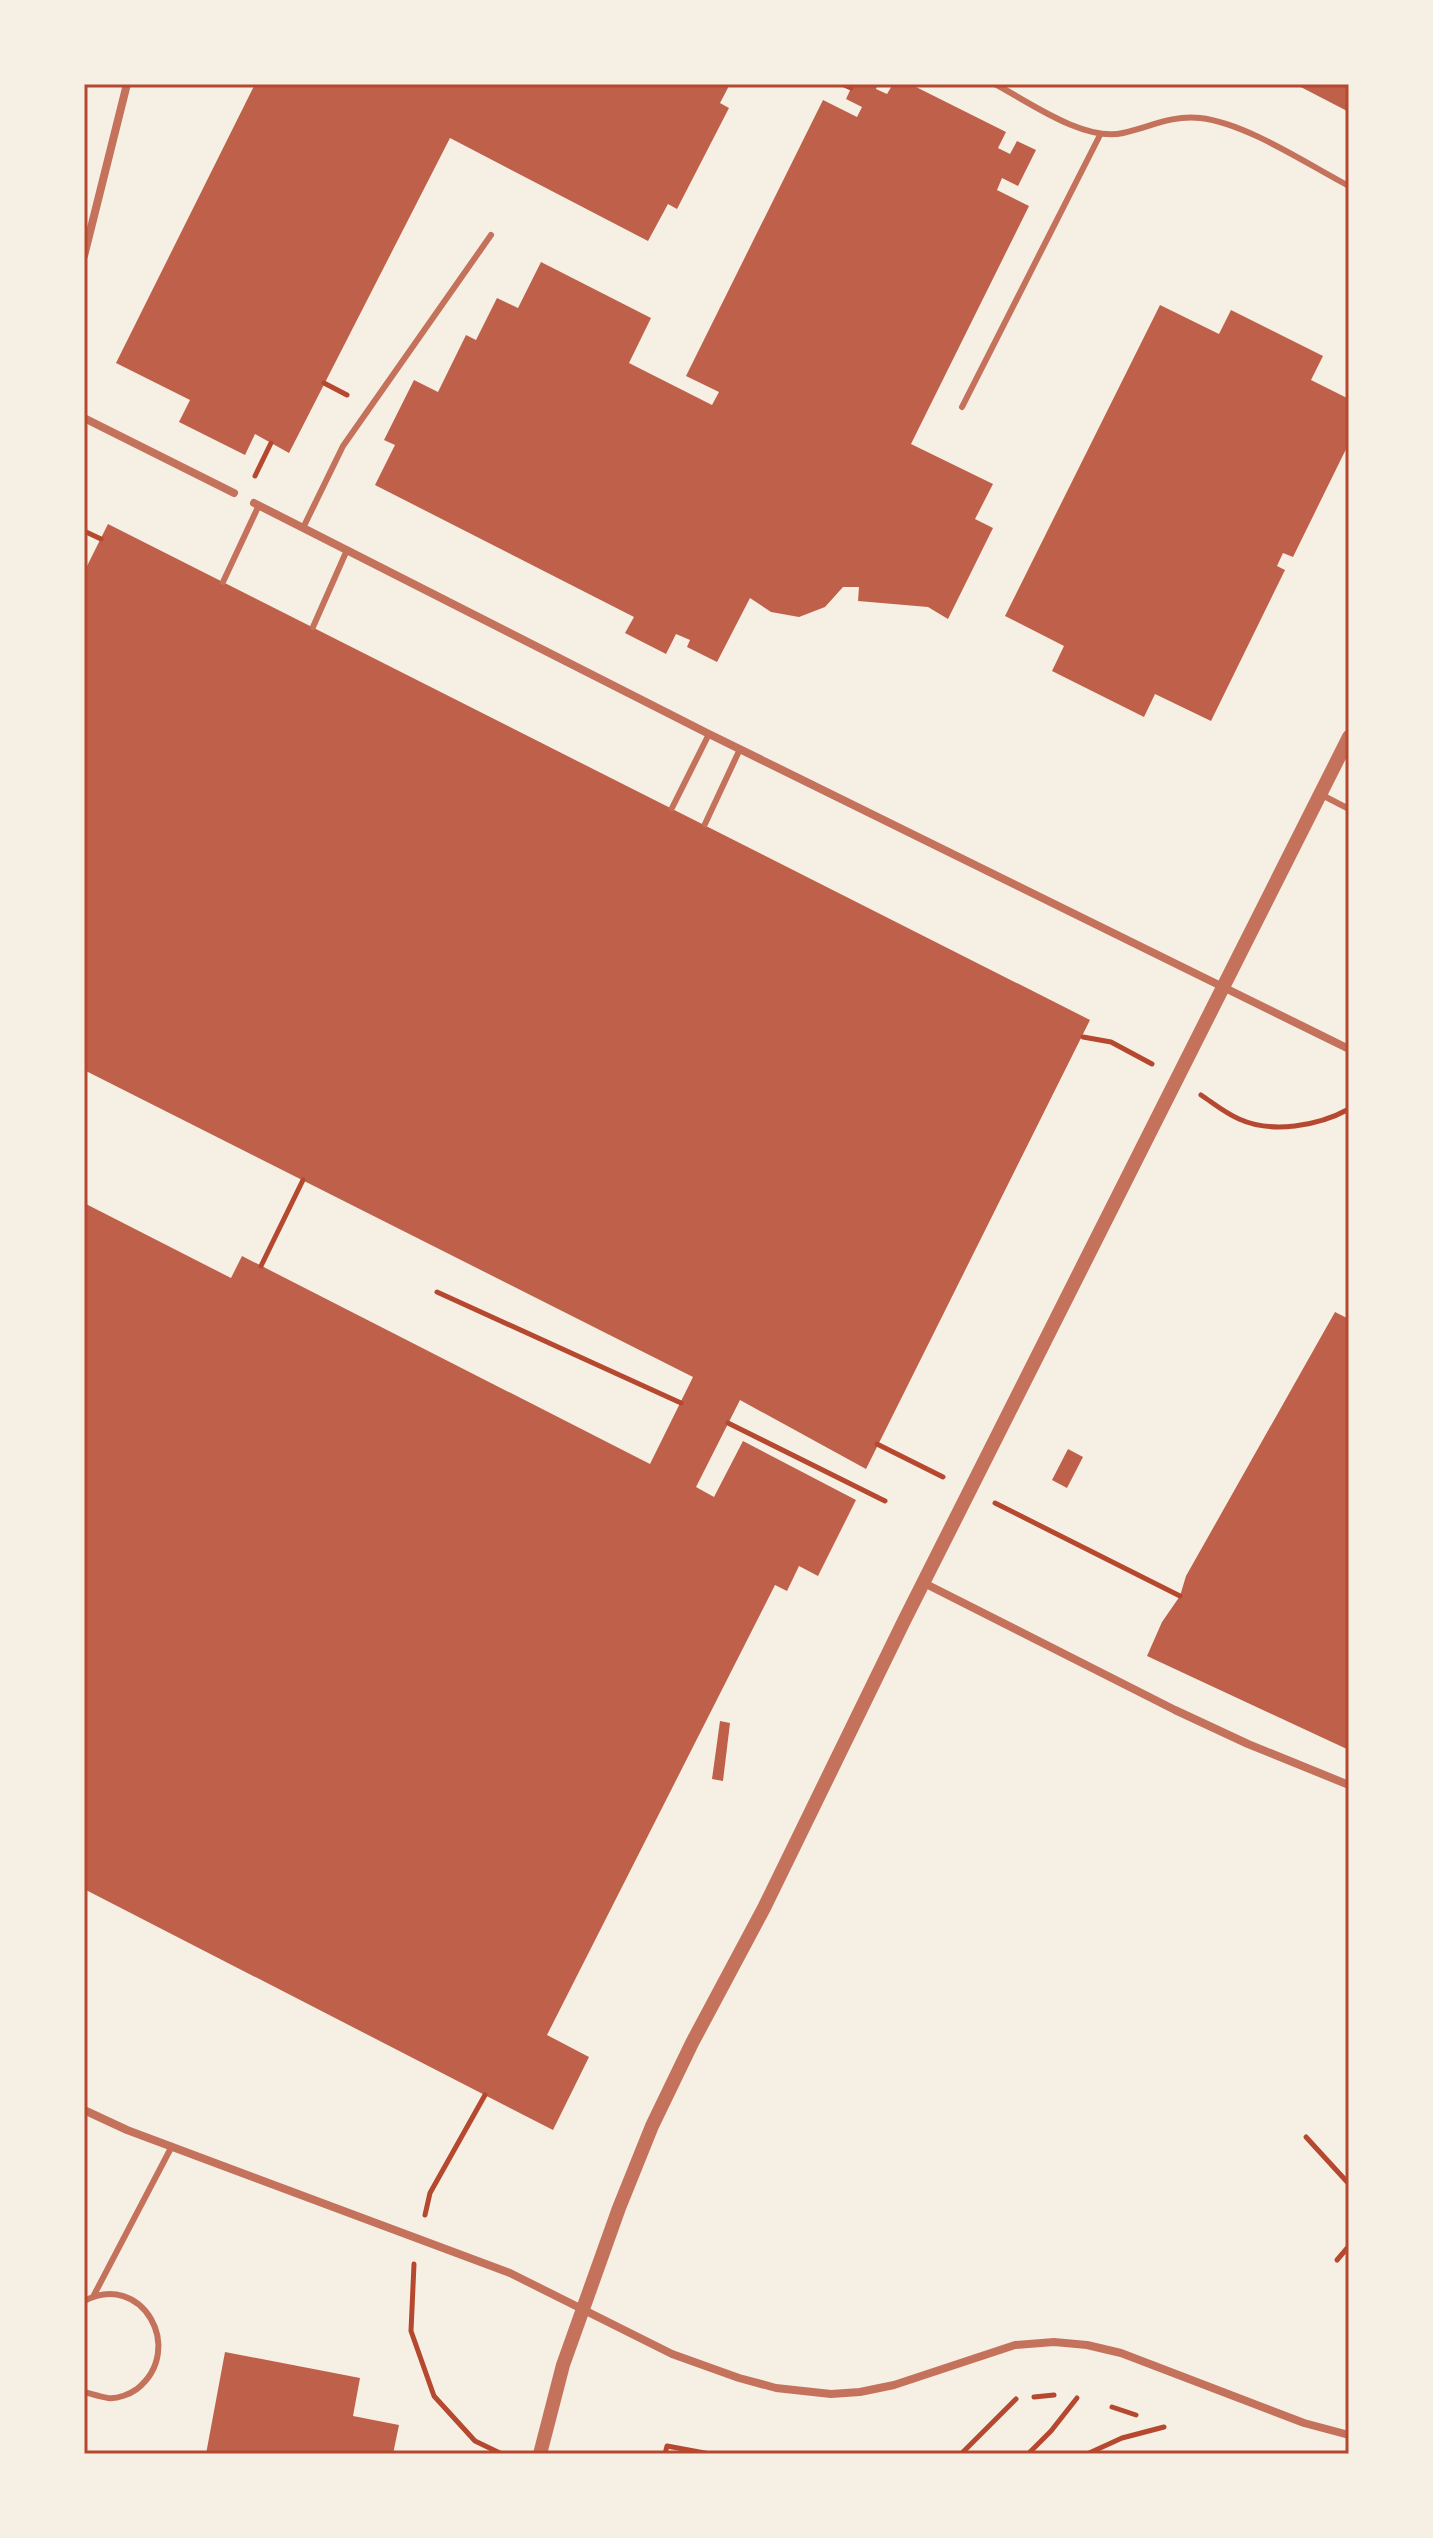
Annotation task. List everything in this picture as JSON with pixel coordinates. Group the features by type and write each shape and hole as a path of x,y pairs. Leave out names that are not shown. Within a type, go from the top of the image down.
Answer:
{"street":[{"path":"84,256 127,84"},
{"path":"84,418 234,493"},
{"path":"256,504 709,734 1349,1049"},
{"path":"540,2454 563,2365 582,2308 652,2126 1349,737"},
{"path":"924,1583 1175,1710 1349,1785"},
{"path":"84,2110 510,2273 672,2354 776,2388 831,2394 860,2392 894,2385 1015,2345 1054,2342 1121,2353 1304,2423 1349,2435"}],"lane":[{"path":"995,84 1083,130 1100,135 1121,134 1174,117 1203,118 1249,133 1349,186"},
{"path":"962,407 1100,135"},
{"path":"303,528 343,446 491,235"},
{"path":"223,582 256,504"},
{"path":"313,627 347,550"},
{"path":"672,808 709,734"},
{"path":"705,824 740,749"},
{"path":"1320,794 1349,809"},
{"path":"94,2295 172,2146"},
{"path":"84,2301 94,2295 127,2297 152,2318 160,2341 157,2363 146,2382 131,2393 111,2399 84,2392"}],"path":[{"path":"842,84 851,88"},
{"path":"84,531 101,539"},
{"path":"1083,1037 1111,1042 1159,1069"},
{"path":"1198,1093 1238,1118 1262,1126 1294,1126 1338,1115 1349,1109"},
{"path":"261,1266 303,1180"},
{"path":"437,1292 681,1403"},
{"path":"728,1423 885,1501"},
{"path":"877,1444 946,1479"},
{"path":"988,1499 1180,1596"},
{"path":"424,2221 430,2193 485,2095"},
{"path":"1306,2137 1349,2184"},
{"path":"1337,2260 1349,2246"},
{"path":"414,2262 411,2331 434,2396 475,2441 502,2454"},
{"path":"1034,2397 1054,2395"},
{"path":"1028,2454 1077,2398"},
{"path":"961,2454 1016,2399"},
{"path":"1112,2407 1136,2415"},
{"path":"1087,2454 1122,2438 1164,2427"},
{"path":"662,2445 709,2454"},
{"path":"665,2454 667,2446 709,2454"}],"building":[{"path":"255,84 730,84 720,103 729,108 677,209 668,204 648,241 450,138 289,453 255,434 245,455 179,422 190,400 116,363"},
{"path":"853,84 878,84 876,89 887,94 893,84 910,84 1006,132 998,148 1010,154 1017,141 1036,150 1018,186 1002,178 997,190 1029,206 911,444 993,484 975,519 993,528 948,619 928,607 858,601 859,587 843,587 825,607 799,617 771,612 750,598 717,662 687,647 690,640 676,634 666,654 625,633 634,617 375,485 395,445 384,440 414,380 438,392 466,335 476,340 497,298 518,308 541,262 651,318 629,363 712,405 719,392 686,376 823,100 857,117 862,107 846,99"},
{"path":"1295,84 1349,84 1349,112"},
{"path":"1160,305 1219,334 1231,310 1323,356 1311,380 1349,399 1349,443 1293,557 1283,553 1277,566 1285,570 1211,721 1155,694 1144,717 1052,671 1064,646 1005,616"},
{"path":"108,524 1090,1020 866,1469 740,1400 696,1487 714,1497 743,1441 856,1500 818,1576 799,1566 787,1591 775,1585 547,2035 589,2057 553,2130 84,1889 84,1203 231,1278 242,1256 650,1464 693,1377 84,1070 84,572"},
{"path":"1335,1312 1349,1319 1349,1750 1147,1656 1162,1622 1180,1596 1186,1576"},
{"path":"1068,1449 1083,1457 1067,1488 1052,1480"},
{"path":"720,1721 730,1723 723,1781 712,1779"},
{"path":"225,2352 360,2378 353,2416 399,2425 393,2454 206,2454"}]}
